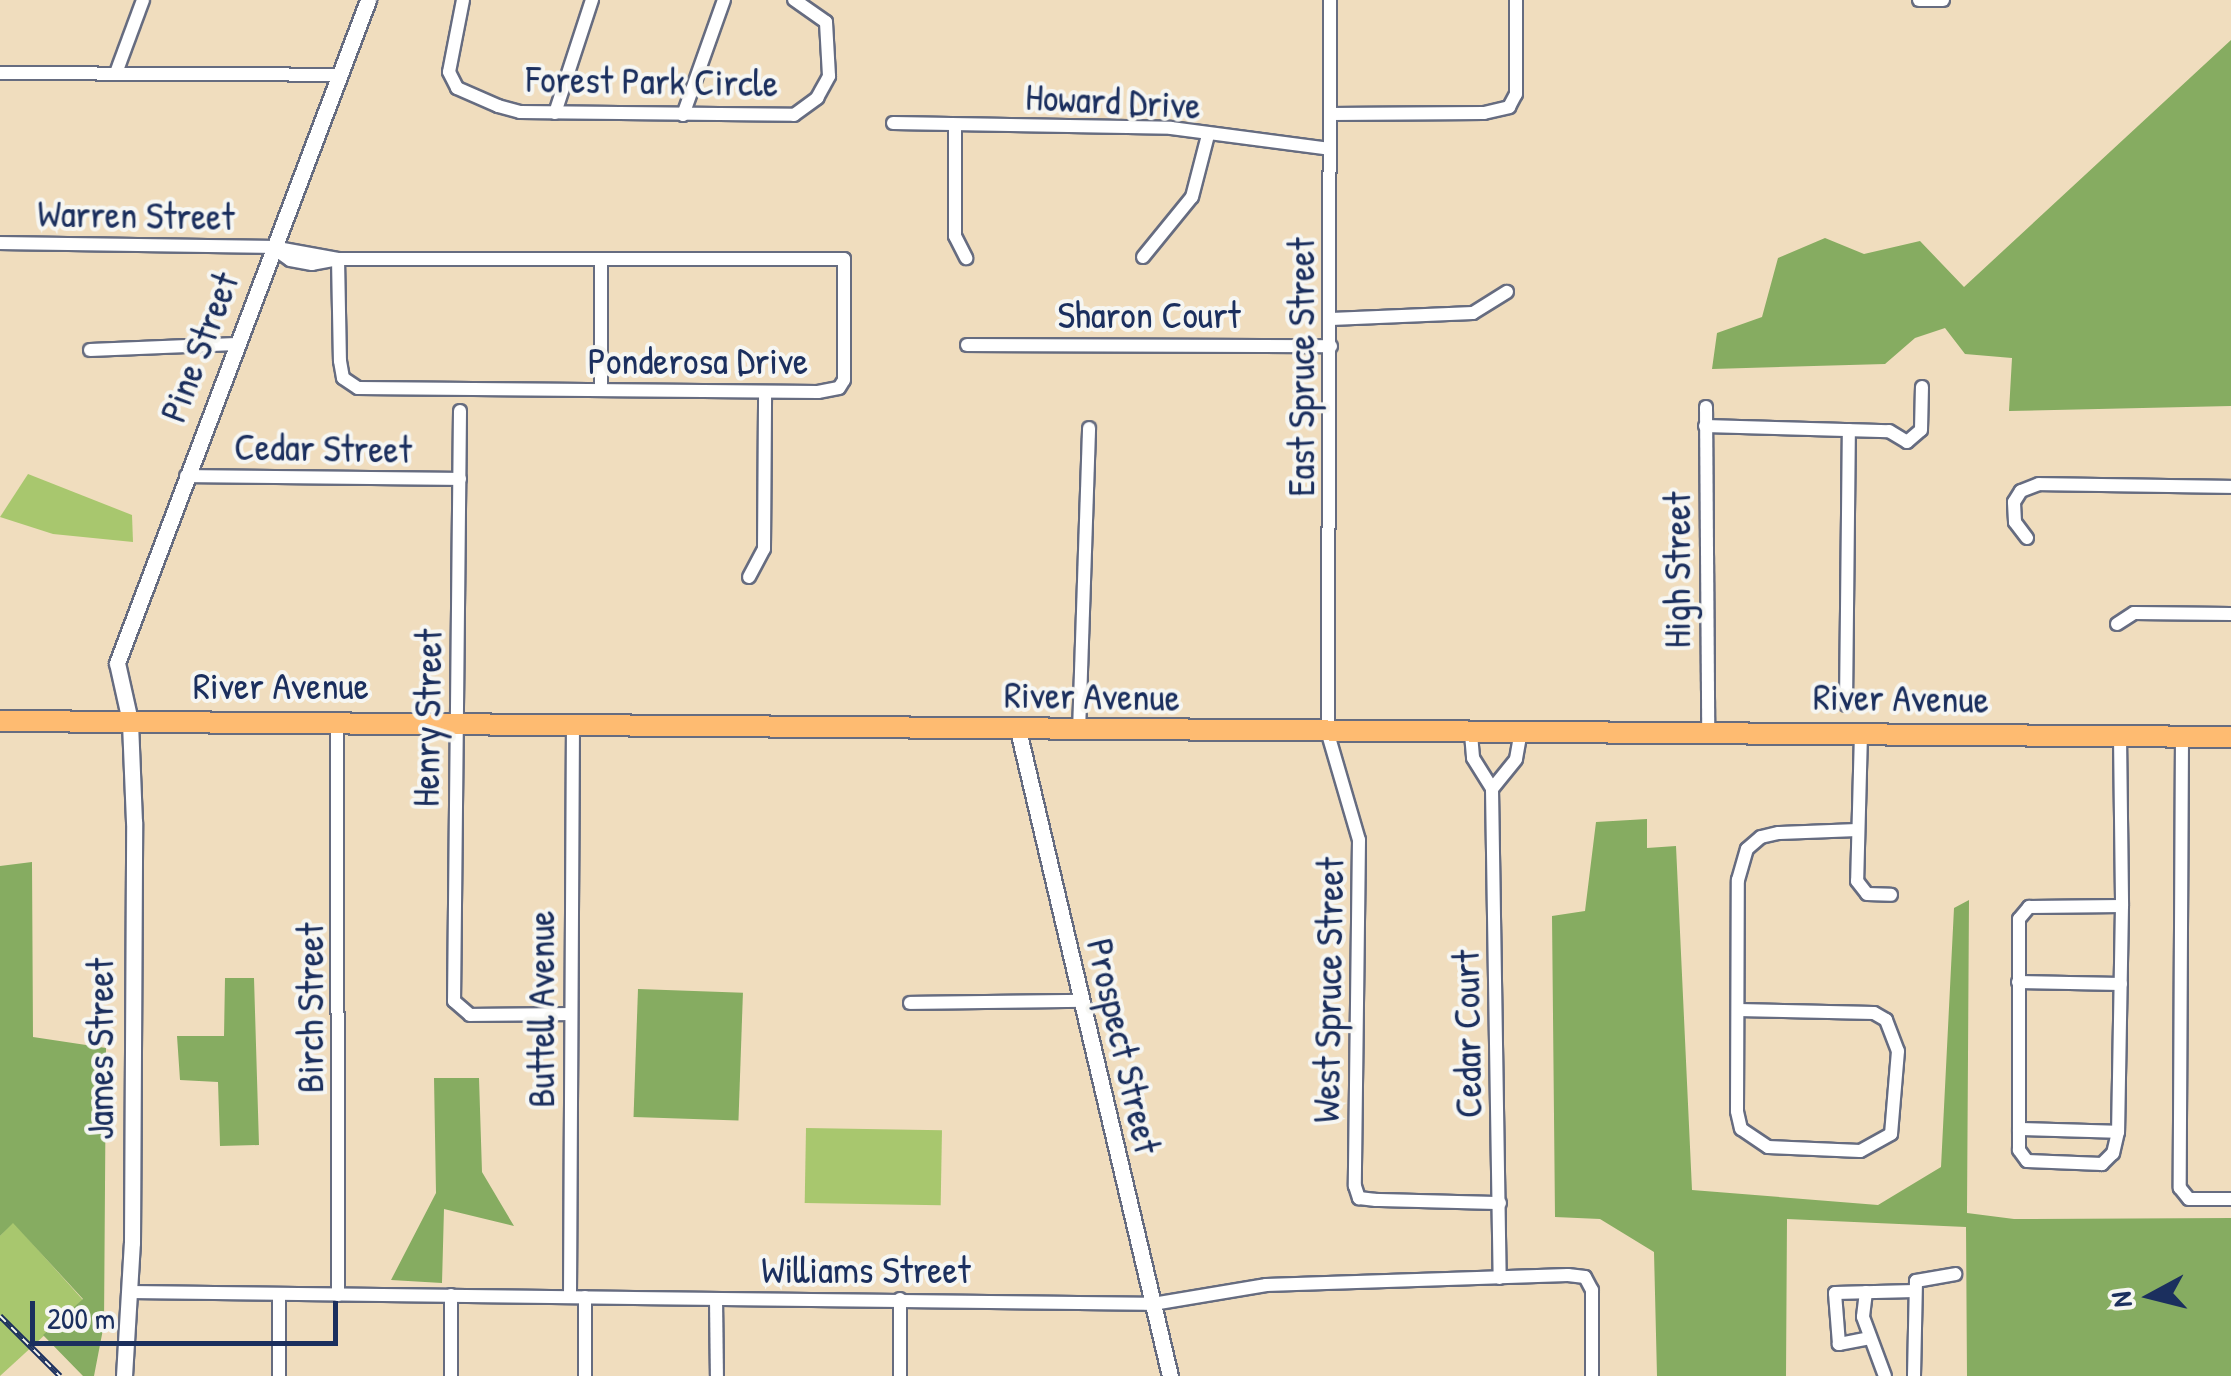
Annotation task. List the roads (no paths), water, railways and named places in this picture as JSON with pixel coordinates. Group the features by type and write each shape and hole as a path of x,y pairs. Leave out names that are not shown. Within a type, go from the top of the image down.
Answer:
{"highway":[{"name":"River Avenue","path":"0,720 573,723 1520,736 1861,732 2231,737"}],"street":[{"path":"116,73 144,0"},
{"name":"Pine Street","path":"130,721 118,681 121,647 368,0"},
{"name":"Forest Park Circle","path":"463,0 449,72 457,88 520,112 683,115 794,115 817,98 830,76 826,22 794,0"},
{"path":"556,112 592,0"},
{"path":"683,115 724,0"},
{"name":"East Spruce Street","path":"1328,734 1330,0"},
{"path":"1330,114 1509,107 1516,94 1516,0"},
{"path":"1919,0 1943,0"},
{"path":"0,73 340,75"},
{"name":"Howard Drive","path":"893,123 954,127 1123,125 1330,149"},
{"path":"954,127 955,236 966,258"},
{"path":"1142,257 1192,197 1208,135"},
{"name":"Warren Street","path":"0,243 272,247"},
{"name":"Ponderosa Drive","path":"272,247 338,259 844,259 844,380 832,391 766,392 348,384 340,361 338,259"},
{"path":"601,260 601,390"},
{"path":"1331,319 1474,313 1507,292"},
{"path":"90,350 236,344"},
{"name":"Sharon Court","path":"967,345 1331,346"},
{"path":"1706,426 1848,430 1916,438 1922,387"},
{"path":"749,577 764,549 766,392"},
{"name":"High Street","path":"1706,407 1708,732"},
{"name":"Henry Street","path":"460,411 454,1002 470,1016 570,1014"},
{"path":"1080,732 1089,428"},
{"path":"1846,706 1848,430"},
{"name":"Cedar Street","path":"186,476 460,480"},
{"path":"2027,538 2015,522 2014,502 2022,491 2039,484 2231,486"},
{"path":"2117,624 2134,613 2231,614"},
{"name":"James Street","path":"124,1376 130,1292 130,721"},
{"name":"Birch Street","path":"337,722 338,1295"},
{"name":"Buttell Avenue","path":"573,723 570,1014 578,1296 585,1376"},
{"name":"Prospect Street","path":"1018,730 1170,1376"},
{"path":"1861,732 1857,880 1867,894 1891,895"},
{"name":"West Spruce Street","path":"1328,734 1359,840 1356,1192 1376,1200 1500,1203"},
{"name":"Cedar Court","path":"1472,734 1473,758 1492,789 1500,1278"},
{"path":"1492,789 1516,760 1520,736"},
{"path":"2120,736 2122,906 2118,1132 2113,1154 2102,1164 2027,1161 2019,1150 2018,1129 2019,919 2029,908 2122,906"},
{"path":"2182,737 2180,1188 2189,1198 2231,1199"},
{"path":"1738,1010 1874,1013 1886,1020 1898,1051 1892,1134 1860,1151 1752,1142 1737,1112 1738,880 1747,849 1779,833 1858,830"},
{"path":"2018,982 2120,984"},
{"path":"910,1003 1081,1001"},
{"path":"2018,1129 2118,1132"},
{"path":"1914,1376 1915,1291 1920,1277 1955,1274"},
{"name":"Williams Street","path":"130,1292 1153,1304 1266,1284 1585,1277 1592,1290 1592,1376"},
{"path":"1870,1338 1845,1348 1839,1344 1835,1293 1915,1291"},
{"path":"1866,1292 1870,1338 1885,1376"},
{"path":"278,1294 280,1376"},
{"path":"451,1376 452,1295"},
{"path":"716,1299 717,1376"},
{"path":"900,1300 900,1376"}],"railway":[{"path":"0,1316 60,1376"}]}
